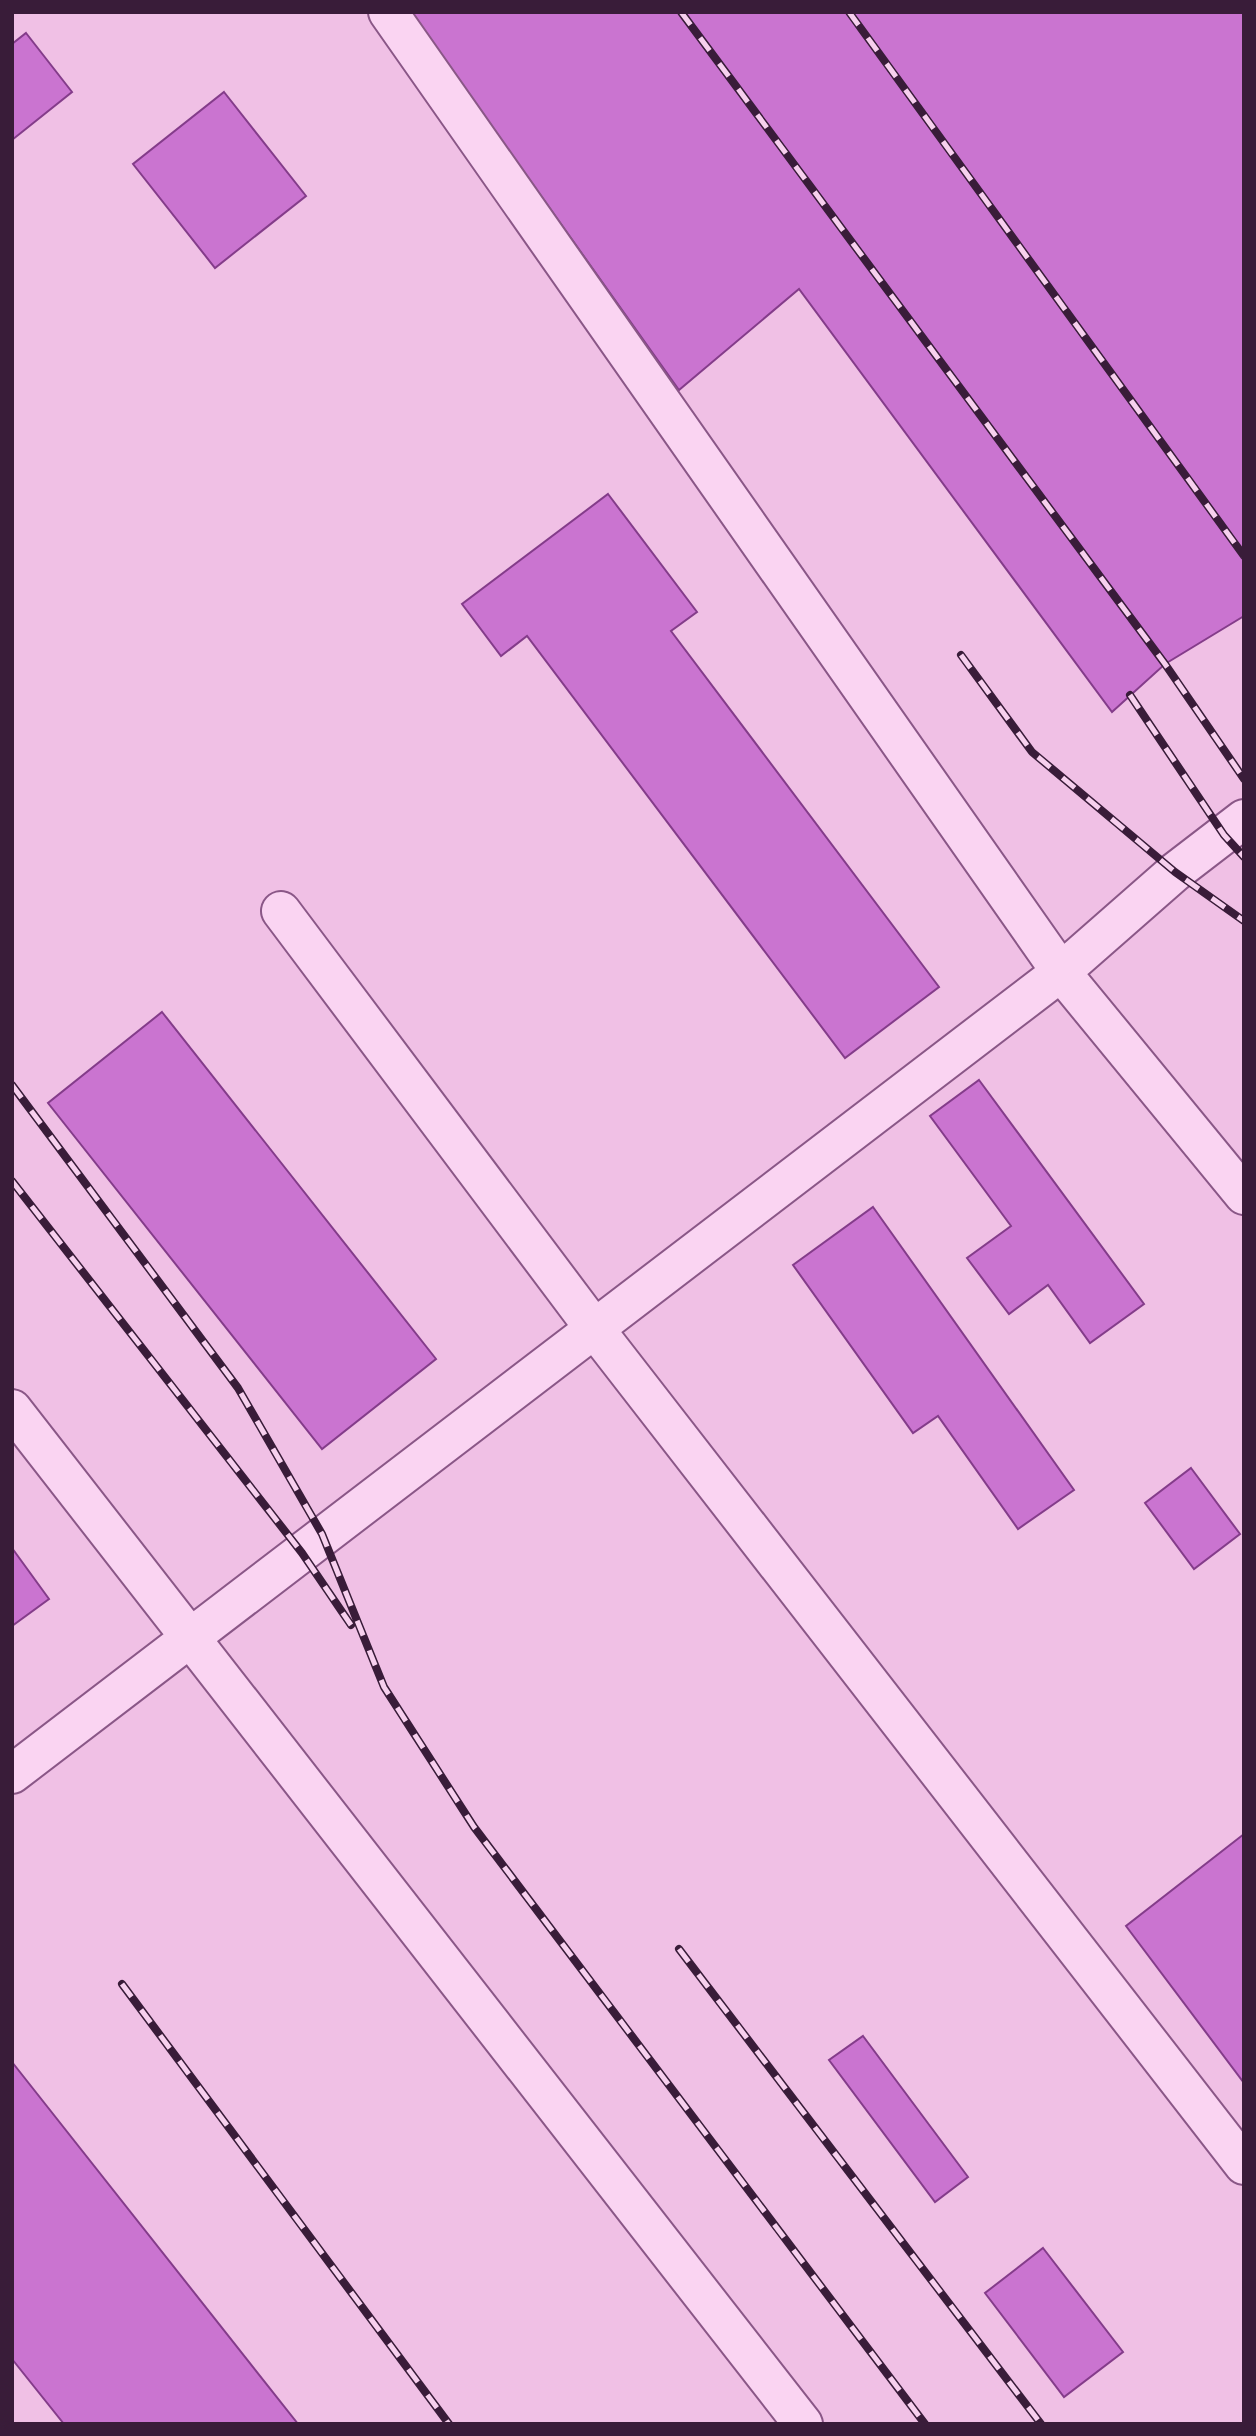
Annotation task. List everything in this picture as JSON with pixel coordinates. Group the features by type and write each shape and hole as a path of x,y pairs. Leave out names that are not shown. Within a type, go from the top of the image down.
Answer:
{"lane":[{"path":"388,12 1061,972 1244,1195"},
{"path":"12,1774 1061,972 1175,872 1244,820"},
{"path":"281,911 594,1328 1244,2165"},
{"path":"12,1409 803,2424"}],"building":[{"path":"410,12 1244,12 1244,616 1165,664 1112,712 799,289 679,390"},
{"path":"26,33 72,92 12,140 12,44"},
{"path":"224,92 306,196 215,268 133,164"},
{"path":"608,494 697,612 671,631 939,987 845,1058 527,636 501,656 462,604"},
{"path":"162,1012 436,1359 322,1449 48,1103"},
{"path":"979,1080 1144,1304 1090,1343 1048,1285 1009,1314 967,1258 1011,1226 930,1116"},
{"path":"873,1207 1074,1490 1018,1529 938,1416 913,1433 793,1265"},
{"path":"1191,1468 1240,1534 1194,1569 1145,1503"},
{"path":"12,1548 49,1599 12,1626"},
{"path":"1244,1834 1244,2083 1126,1926"},
{"path":"863,2036 968,2177 935,2202 829,2060"},
{"path":"12,2062 298,2424 64,2424 12,2359"},
{"path":"1043,2248 1123,2352 1064,2397 985,2293"}],"railway":[{"path":"681,12 1165,664 1244,779"},
{"path":"849,12 1244,556"},
{"path":"961,655 1032,752 1175,872 1244,921"},
{"path":"1130,695 1224,835 1244,857"},
{"path":"12,1085 238,1388 322,1534 384,1687 474,1827 925,2424"},
{"path":"12,1181 302,1553 351,1625"},
{"path":"679,1949 1041,2424"},
{"path":"122,1984 449,2424"}]}
